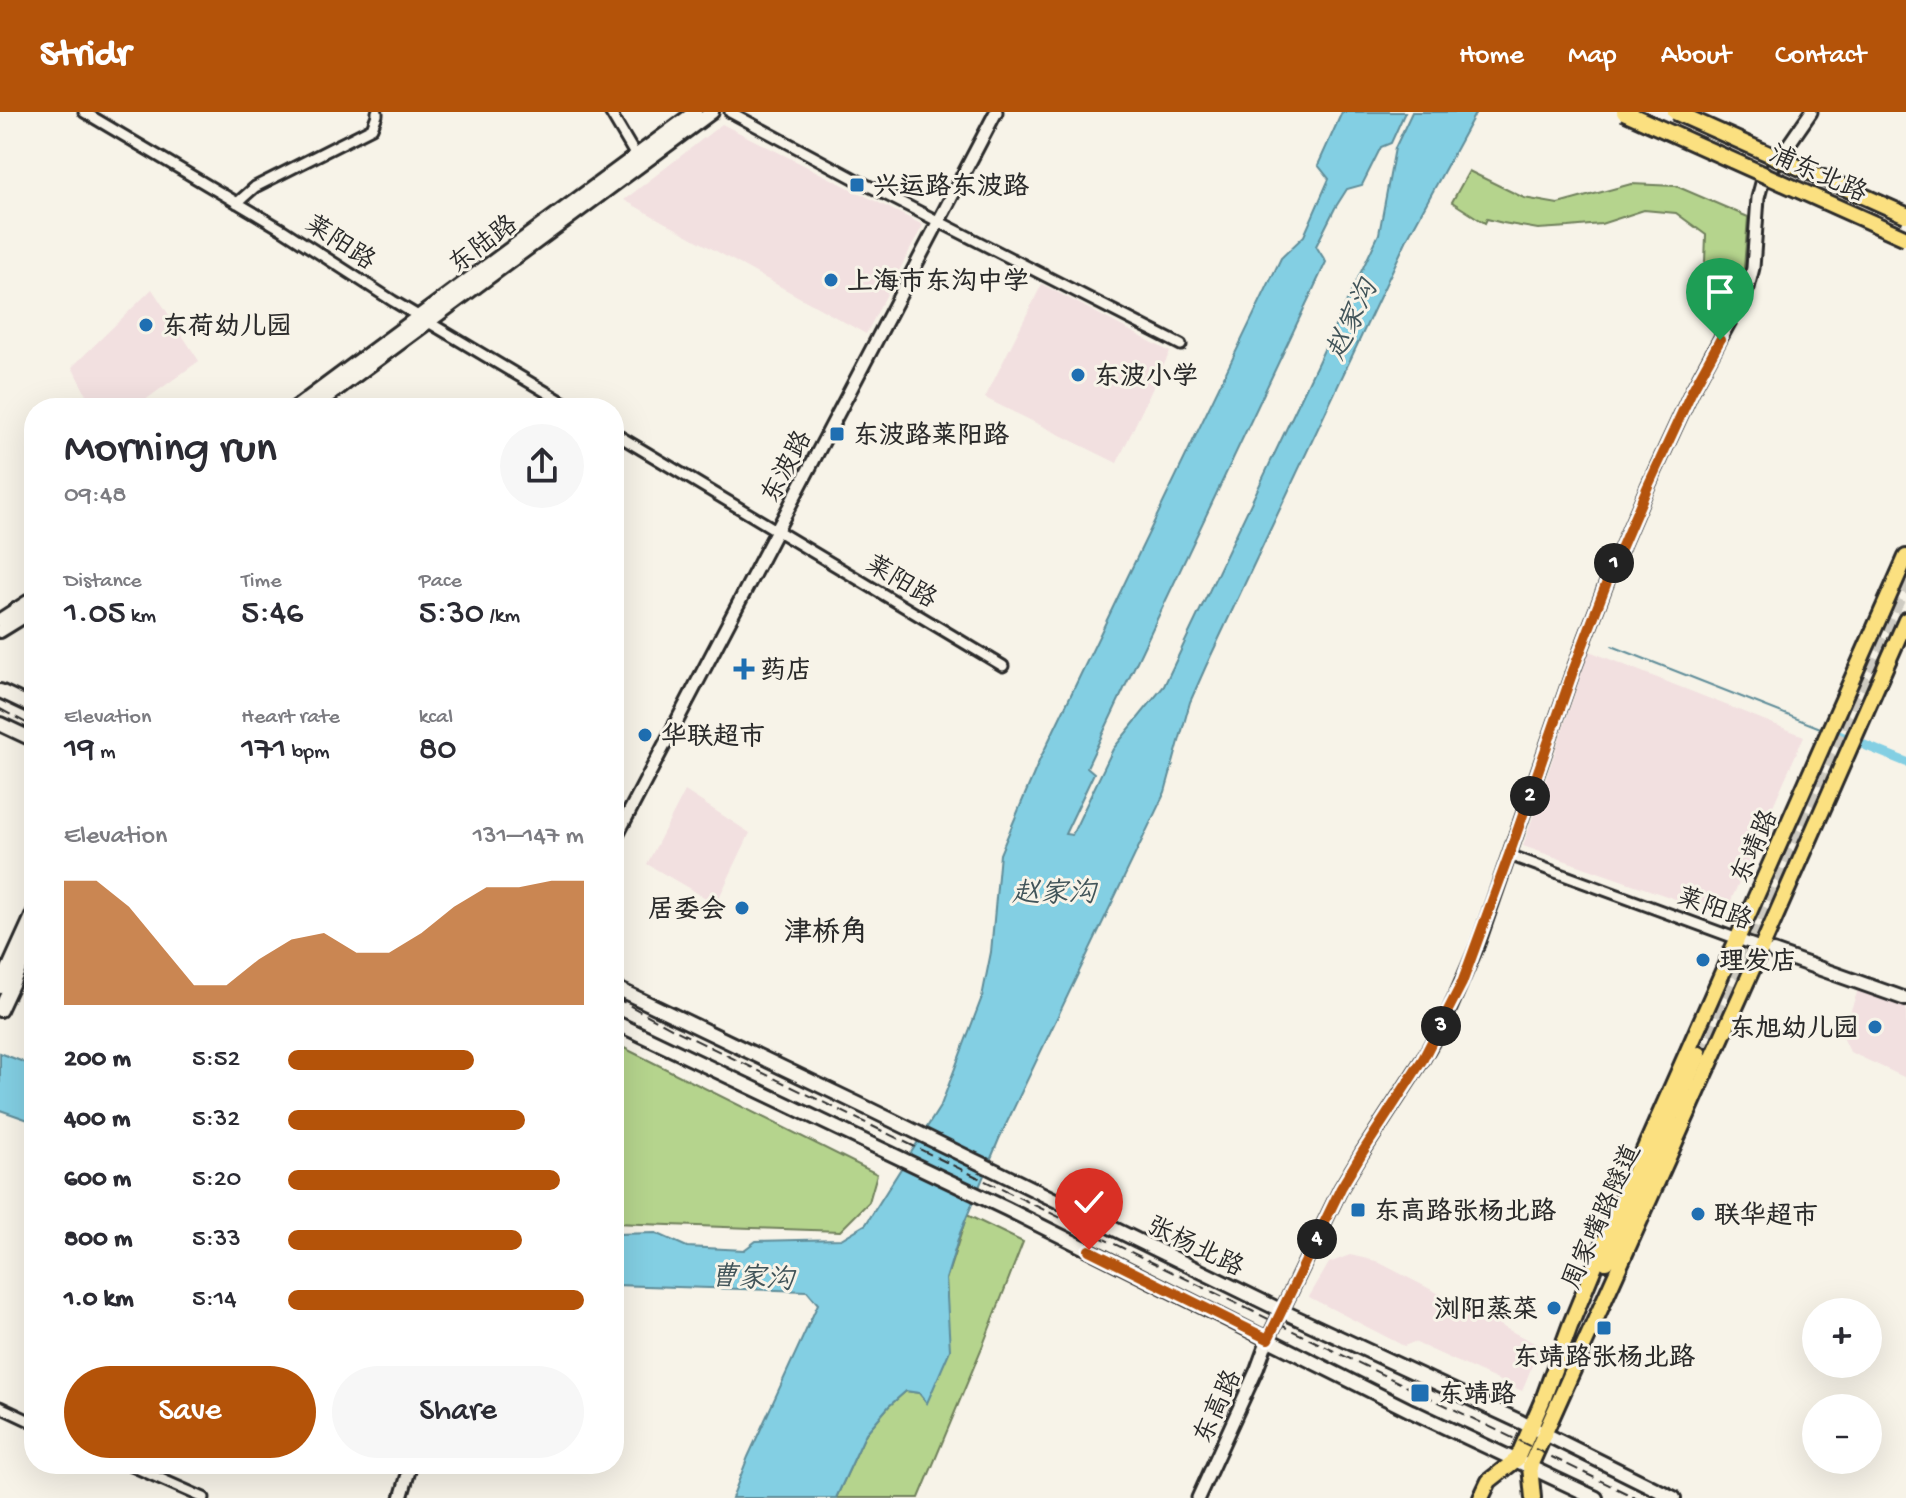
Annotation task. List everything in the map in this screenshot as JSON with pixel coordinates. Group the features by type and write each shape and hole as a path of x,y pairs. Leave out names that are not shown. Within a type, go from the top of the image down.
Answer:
{"main road":[{"name":"东陆路","path":"325,398 695,112"},
{"name":"东陆路","path":"309,398 712,112"},
{"name":"浦东北路","path":"1624,112 1906,238"},
{"name":"浦东北路","path":"1675,112 1906,215"},
{"name":"东靖路","path":"1537,1431 1544,1397 1618,1209 1906,557"},
{"path":"0,620 24,604"},
{"path":"1769,930 1842,750 1906,605"},
{"path":"0,631 24,616"},
{"name":"东靖路","path":"1481,1498 1489,1481 1523,1462 1767,950 1769,930 1906,620"},
{"path":"0,691 24,702"},
{"path":"0,724 24,735"},
{"path":"0,987 24,934"},
{"name":"莱阳路","path":"1767,950 1906,999"},
{"path":"0,1010 24,958"},
{"name":"张杨北路","path":"624,992 1674,1498"},
{"name":"张杨北路","path":"624,1027 1007,1209 1411,1411 1596,1498"},
{"name":"周家嘴路隧道","path":"1544,1397 1699,1054"},
{"name":"东靖路","path":"1523,1462 1533,1498"}],"street":[{"name":"莱阳路","path":"84,112 556,398"},
{"path":"237,203 255,187 372,128 377,112"},
{"path":"610,112 636,156"},
{"path":"730,112 1181,345"},
{"name":"东波路","path":"624,822 996,112"},
{"name":"东高路","path":"1198,1498 1268,1339 1341,1188 1446,1018 1478,944 1610,574 1692,391 1748,288 1762,183 1811,112"},
{"name":"莱阳路","path":"624,439 1003,666"},
{"name":"莱阳路","path":"1509,855 1767,950"},
{"path":"0,1407 24,1418"},
{"path":"150,1474 204,1498"},
{"path":"401,1498 408,1474"}],"shaded area":[{"name":"上海市东沟中学","path":"722,124 923,225 866,334 624,200"},
{"name":"东波小学","path":"1042,284 1170,352 1117,463 985,398"},
{"name":"东荷幼儿园","path":"152,289 199,361 148,398 88,398 72,367"},
{"path":"1589,651 1804,736 1724,916 1523,846"},
{"path":"685,791 750,833 716,904 647,864"},
{"name":"东旭幼儿园","path":"1858,990 1906,1008 1906,1078 1850,1052 1842,1035"},
{"path":"1350,1255 1376,1261 1540,1346 1522,1391 1414,1342 1404,1346 1309,1297 1329,1263"}],"green space":[{"path":"1469,171 1524,198 1558,204 1631,184 1676,186 1748,217 1743,280 1734,299 1704,289 1706,235 1676,213 1644,210 1601,224 1538,229 1487,219 1485,223 1452,202"},
{"path":"624,1048 877,1174 869,1202 840,1231 624,1223"},
{"path":"967,1215 1023,1242 919,1498 836,1498 866,1433 889,1406 906,1391 919,1393 927,1402 947,1299 946,1280"}],"water":[{"name":"赵家沟","path":"1342,112 1405,112 1391,143 1381,147 1362,185 1347,189 1316,246 1326,262 1087,767 1094,773 1065,834 1072,835 1113,749 1164,686 1379,234 1395,148 1412,112 1476,112 1408,237 1206,666 1190,702 1165,792 999,1139 960,1233 946,1279 950,1350 927,1403 919,1393 906,1391 889,1406 866,1433 836,1498 732,1498 818,1304 807,1291 624,1285 624,1234 656,1233 687,1247 744,1250 756,1241 841,1239 866,1224 941,1105 982,997 991,952 1000,854 1040,759 1281,258 1304,236 1329,179 1318,165"},
{"path":"0,1053 24,1062 24,1118 0,1110"}],"waterway":[{"path":"1612,646 1823,729"},
{"name":"周家嘴路隧道","path":"1834,733 1848,739"},
{"path":"1857,742 1906,762"}],"tunnel":[{"path":"1699,1054 1906,581"}],"railway":[{"path":"0,709 24,722"},
{"path":"624,1002 1636,1498"}],"place":[{"name":"兴运路东波路","path":"857,185"},
{"name":"上海市东沟中学","path":"831,280"},
{"name":"东荷幼儿园","path":"146,325"},
{"name":"东波小学","path":"1078,375"},
{"name":"东波路莱阳路","path":"837,434"},
{"name":"药店","path":"744,669"},
{"name":"华联超市","path":"645,735"},
{"name":"居委会","path":"742,908"},
{"name":"理发店","path":"1703,960"},
{"name":"东旭幼儿园","path":"1875,1027"},
{"name":"东高路张杨北路","path":"1358,1210"},
{"name":"联华超市","path":"1698,1214"},
{"name":"浏阳蒸菜","path":"1554,1308"},
{"name":"东靖路张杨北路","path":"1604,1328"},
{"name":"东靖路","path":"1420,1393"}],"district":[{"name":"津桥角","path":"826,930"}],"route":[{"path":"1089,1250 1268,1339 1341,1188 1423,1059 1462,983 1610,574 1692,391 1720,340"}],"water label":[{"name":"曹家沟","path":"752,1276"}]}
